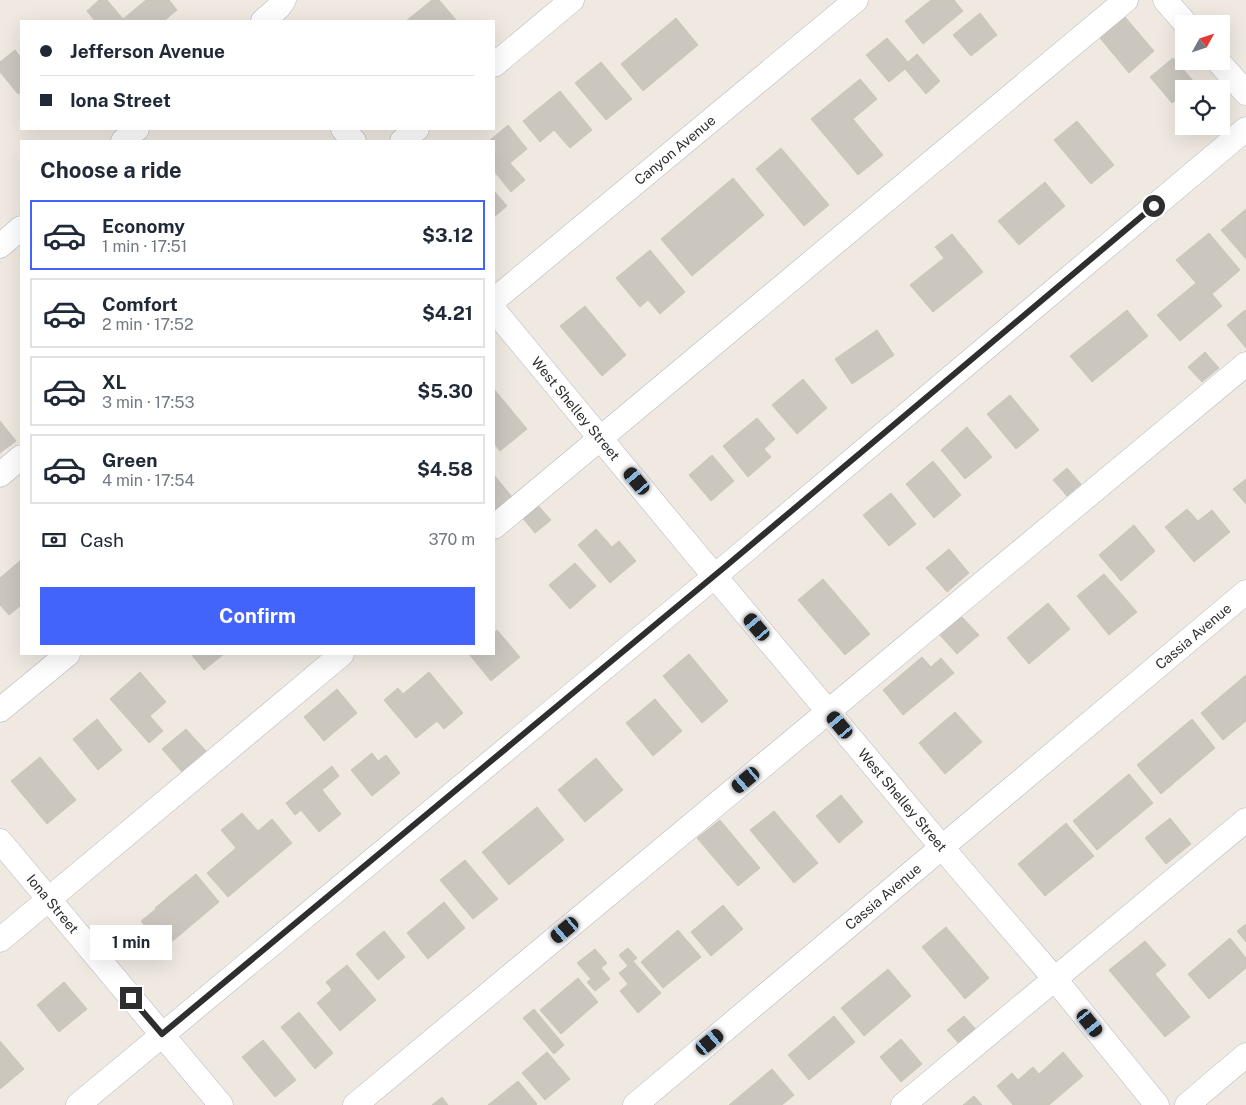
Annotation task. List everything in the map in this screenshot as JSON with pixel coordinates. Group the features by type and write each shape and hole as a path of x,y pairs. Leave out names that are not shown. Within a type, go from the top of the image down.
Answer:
{"street":[{"path":"264,20 284,0"},
{"path":"495,64 572,0"},
{"name":"Canyon Avenue","path":"495,299 856,0"},
{"path":"495,526 1126,0"},
{"path":"1165,0 1178,15"},
{"path":"1226,70 1246,93"},
{"path":"78,1105 714,576 1246,129"},
{"path":"124,140 136,130"},
{"path":"345,130 353,140"},
{"path":"403,140 416,130"},
{"path":"0,246 20,229"},
{"name":"West Shelley Street","path":"495,311 714,576 1054,978 1157,1105"},
{"path":"355,1105 1246,364"},
{"path":"0,475 20,458"},
{"name":"Cassia Avenue","path":"635,1105 1246,592"},
{"path":"0,710 67,655"},
{"path":"0,940 341,655"},
{"path":"903,1105 1246,820"},
{"name":"Iona Street","path":"0,841 221,1105"},
{"path":"1187,1105 1246,1055"}],"building":[{"path":"99,0 107,0 123,19 146,0 169,0 177,10 165,20 94,20 87,11"},
{"path":"432,0 439,0 456,20 407,20"},
{"path":"931,0 954,0 963,11 923,44 905,21"},
{"path":"980,13 997,35 971,56 953,35"},
{"path":"1125,17 1154,51 1129,73 1100,38"},
{"path":"676,18 698,45 643,91 621,64"},
{"path":"887,38 908,62 917,54 940,81 926,94 905,69 889,82 866,55"},
{"path":"15,50 20,57 20,93 18,94 0,72 0,62"},
{"path":"1173,58 1175,60 1175,70 1184,70 1192,80 1175,80 1175,100 1172,103 1150,77"},
{"path":"601,62 632,99 606,120 575,83"},
{"path":"860,79 877,99 853,119 883,155 858,175 811,119"},
{"path":"560,91 592,130 570,148 554,130 540,142 523,121"},
{"path":"1077,121 1114,165 1091,184 1054,140"},
{"path":"508,125 527,149 510,163 525,180 511,192 495,172 495,140 490,140"},
{"path":"781,148 829,205 804,226 756,169"},
{"path":"733,178 764,215 692,276 661,239"},
{"path":"1045,182 1065,206 1019,245 998,221"},
{"path":"495,192 507,206 495,216"},
{"path":"1246,209 1246,259 1221,230"},
{"path":"1209,233 1240,270 1212,294 1222,306 1180,341 1157,315 1196,283 1176,260"},
{"path":"952,234 983,272 933,312 910,285 944,258 935,247"},
{"path":"650,250 685,292 660,314 648,300 640,307 616,278"},
{"path":"585,306 626,355 602,376 560,326"},
{"path":"1127,310 1148,336 1092,382 1070,356"},
{"path":"1246,311 1246,348 1227,325"},
{"path":"877,330 894,355 852,384 835,359"},
{"path":"1205,352 1219,368 1202,382 1188,367"},
{"path":"803,379 827,408 797,434 772,405"},
{"path":"495,390 527,429 500,451 495,444"},
{"path":"1010,395 1039,430 1016,449 987,414"},
{"path":"757,418 775,439 764,449 771,457 748,477 723,446"},
{"path":"0,421 16,441 0,453"},
{"path":"967,427 992,457 965,479 941,450"},
{"path":"712,455 734,481 711,501 689,475"},
{"path":"933,461 961,495 934,518 906,484"},
{"path":"1067,468 1081,484 1067,496 1053,480"},
{"path":"495,476 512,497 495,512"},
{"path":"1246,479 1246,504 1233,489"},
{"path":"891,493 916,524 889,546 863,515"},
{"path":"535,502 551,520 535,533 520,515"},
{"path":"1187,509 1198,521 1212,510 1230,532 1194,562 1165,527"},
{"path":"1134,525 1155,551 1121,581 1099,555"},
{"path":"596,529 612,547 619,541 636,561 610,583 578,545"},
{"path":"949,549 969,573 947,592 926,568"},
{"path":"20,561 20,606 9,615 0,605 0,578"},
{"path":"575,563 596,586 570,609 549,585"},
{"path":"1104,574 1137,612 1109,635 1077,596"},
{"path":"823,579 870,634 845,655 798,600"},
{"path":"1048,603 1070,629 1029,664 1007,638"},
{"path":"959,614 979,635 957,654 938,633"},
{"path":"497,630 520,657 491,681 470,655 495,655 495,632"},
{"path":"689,654 728,701 702,723 663,676"},
{"path":"192,655 223,655 204,670"},
{"path":"922,657 931,667 941,658 954,673 903,715 883,690"},
{"path":"140,672 166,702 150,716 163,731 149,743 110,699"},
{"path":"429,672 463,713 444,729 437,721 416,738 384,700 398,688 403,694"},
{"path":"1246,675 1246,721 1223,740 1201,713"},
{"path":"337,689 357,713 324,741 304,717"},
{"path":"655,699 682,731 653,756 626,723"},
{"path":"955,712 982,742 945,774 919,743"},
{"path":"97,719 122,750 98,770 73,739"},
{"path":"1192,719 1215,748 1161,794 1137,765"},
{"path":"186,729 206,751 182,772 162,749"},
{"path":"372,753 378,761 386,755 400,773 372,796 351,770"},
{"path":"40,757 76,800 47,824 11,781"},
{"path":"596,758 623,790 585,822 558,790"},
{"path":"332,766 339,776 322,790 341,814 319,832 301,810 295,815 286,803"},
{"path":"1129,774 1153,803 1097,850 1073,821"},
{"path":"841,795 863,822 839,843 816,816"},
{"path":"537,807 564,840 509,885 482,852"},
{"path":"774,811 818,863 794,883 750,830"},
{"path":"242,813 258,831 272,819 292,843 228,897 207,873 236,848 221,830"},
{"path":"1170,818 1191,844 1166,864 1145,838"},
{"path":"720,820 760,868 738,886 697,838"},
{"path":"1066,823 1094,856 1045,896 1018,864"},
{"path":"465,860 498,899 473,919 440,880"},
{"path":"196,874 219,902 163,949 141,921"},
{"path":"444,902 465,928 428,959 407,933"},
{"path":"723,905 743,929 711,956 691,932"},
{"path":"1246,924 1246,942 1237,931"},
{"path":"946,927 989,978 965,999 922,947"},
{"path":"678,930 701,957 663,988 641,962"},
{"path":"384,931 405,957 378,980 356,954"},
{"path":"1230,938 1246,958 1246,968 1209,999 1188,974"},
{"path":"1145,941 1166,965 1155,974 1190,1017 1165,1037 1109,970"},
{"path":"628,948 637,958 633,961 661,993 638,1013 620,991 628,984 619,973 628,966 619,955"},
{"path":"595,949 607,963 601,968 610,979 595,991 587,982 591,979 577,963"},
{"path":"347,965 376,1000 340,1031 317,1003 332,990 326,982"},
{"path":"888,969 911,996 864,1036 841,1008"},
{"path":"578,978 598,1002 561,1034 540,1010"},
{"path":"64,982 87,1009 59,1032 37,1005"},
{"path":"534,1009 564,1045 554,1054 523,1018"},
{"path":"299,1012 333,1053 315,1069 281,1027"},
{"path":"834,1016 855,1042 809,1080 788,1055"},
{"path":"964,1016 979,1033 962,1047 947,1030"},
{"path":"901,1039 922,1064 901,1082 880,1057"},
{"path":"263,1040 296,1080 275,1097 242,1057"},
{"path":"0,1041 24,1069 0,1089"},
{"path":"547,1052 570,1079 545,1100 522,1073"},
{"path":"1063,1052 1083,1076 1049,1105 1013,1105 997,1086 1012,1073 1018,1080 1033,1067 1039,1074"},
{"path":"772,1069 794,1095 782,1105 729,1105"},
{"path":"518,1081 536,1105 488,1105"},
{"path":"974,1096 982,1105 963,1105"},
{"path":"442,1097 448,1105 432,1105"}],"route":[{"path":"131,998 162,1034 726,566 1154,206"}]}
